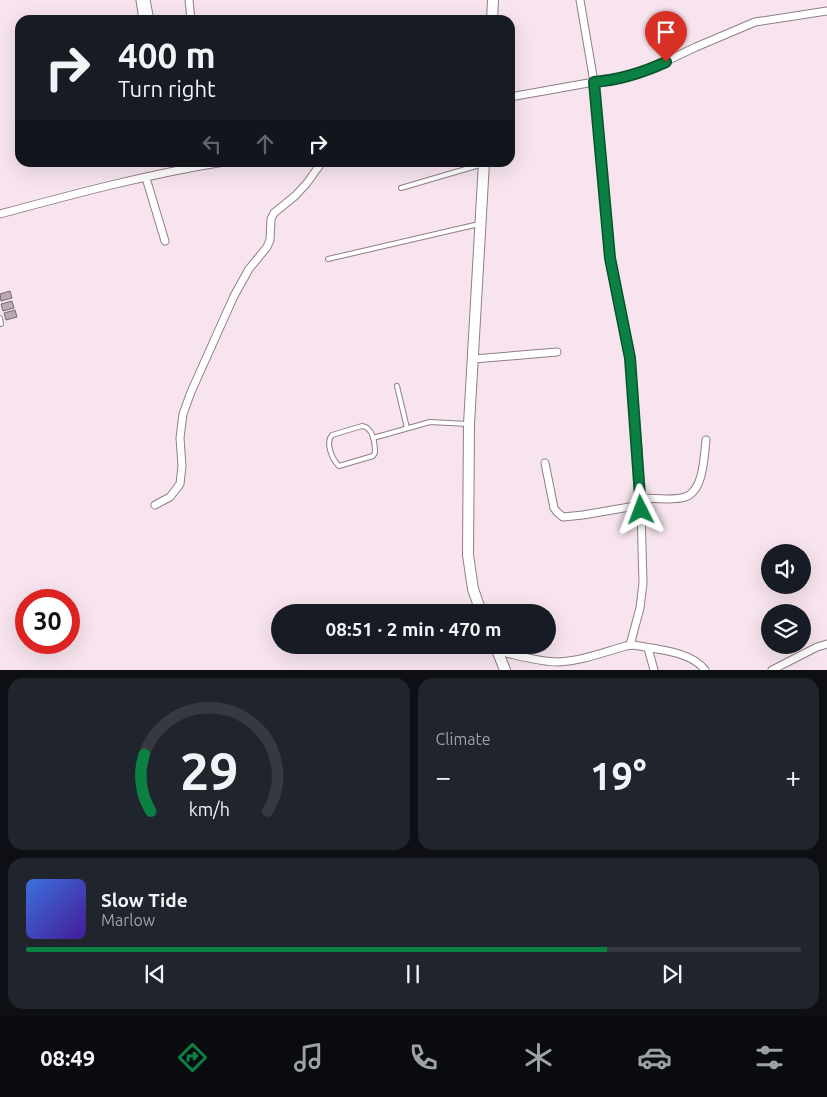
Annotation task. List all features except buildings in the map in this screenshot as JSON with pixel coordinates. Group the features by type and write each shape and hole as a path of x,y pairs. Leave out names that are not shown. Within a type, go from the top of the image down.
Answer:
{"main road":[{"path":"492,15 493,0"},
{"path":"478,604 473,589 468,555 469,424 484,167"},
{"path":"498,654 505,670"}],"street":[{"path":"140,0 142,15"},
{"path":"146,0 149,15"},
{"path":"189,0 190,15"},
{"path":"580,0 594,82 610,258 630,358 641,501 642,598 630,646"},
{"path":"515,96 616,80 641,73 755,22 827,11"},
{"path":"0,214 102,187 194,167"},
{"path":"155,505 170,497 180,484 182,466 180,438 183,414 212,341 234,296 249,269 267,247 270,240 271,219 274,212 286,204 307,183 318,167"},
{"path":"146,178 165,241"},
{"path":"474,359 556,352"},
{"path":"545,463 554,508 562,516 583,515 641,501 683,497 690,494 702,474 706,440"},
{"path":"772,670 817,647 827,644"},
{"path":"519,654 560,662 630,646 688,656 700,663 705,670"},
{"path":"648,648 654,670"}],"lane":[{"path":"401,188 471,167"},
{"path":"328,259 480,224"},
{"path":"0,318 2,324"},
{"path":"397,386 407,428"},
{"path":"373,438 430,422 469,424"},
{"path":"362,426 369,429 373,438 375,450 372,456 339,466 333,458 328,442 332,435 362,426"}],"route":[{"path":"641,510 630,358 610,258 594,82 616,80 641,73 666,62"}]}
